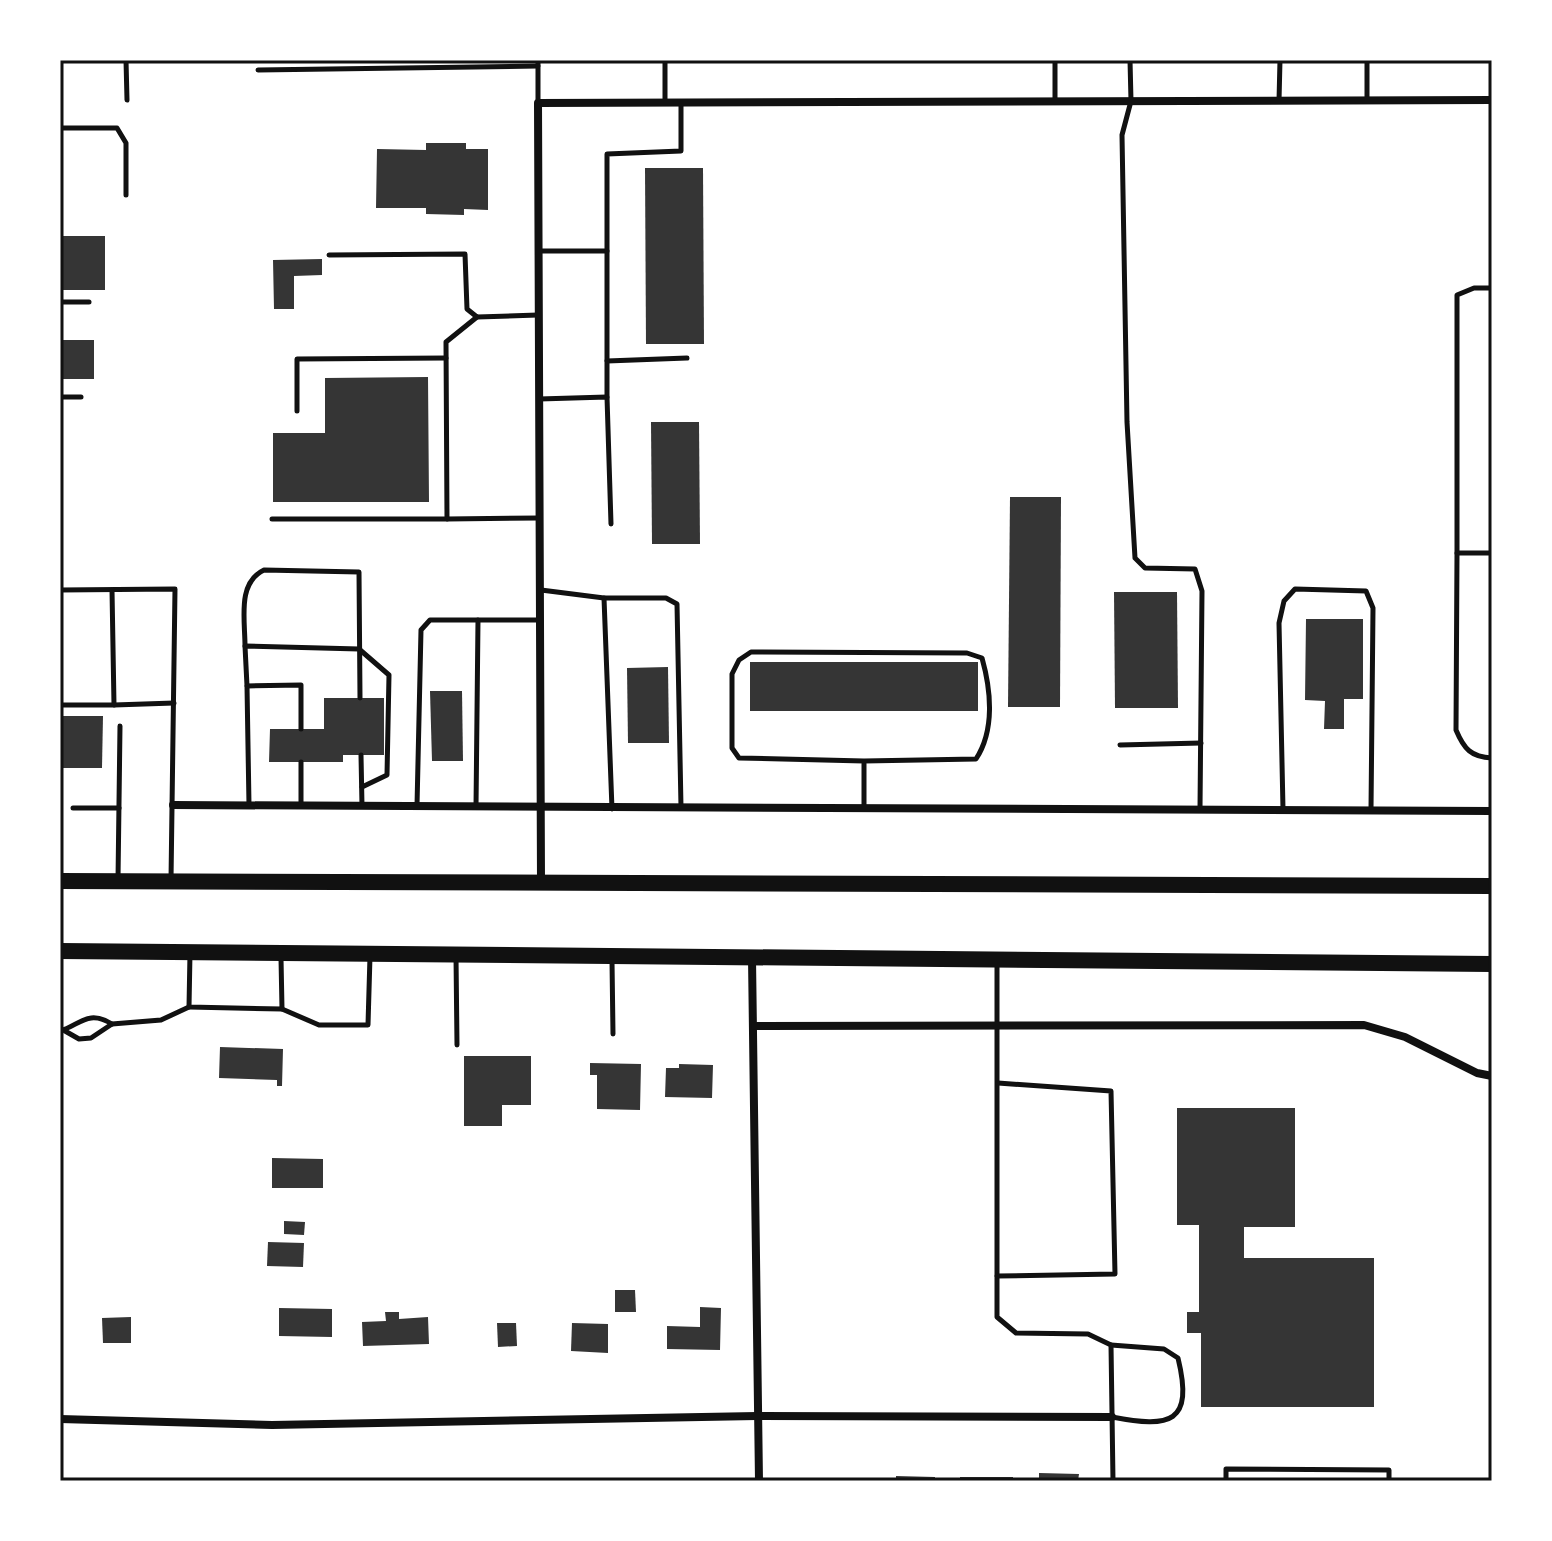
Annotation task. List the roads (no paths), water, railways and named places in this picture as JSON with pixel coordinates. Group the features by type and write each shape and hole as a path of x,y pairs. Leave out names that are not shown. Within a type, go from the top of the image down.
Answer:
{"main road":[{"path":"60,881 1492,886"},
{"path":"60,951 1492,964"}],"street":[{"path":"541,881 538,103 1492,100"},
{"path":"173,805 1492,811"},
{"path":"752,957 759,1481"},
{"path":"755,1026 1364,1025 1405,1037 1477,1073 1492,1076"},
{"path":"60,1419 272,1425 757,1416 1112,1417"}],"lane":[{"path":"126,60 127,100"},
{"path":"665,60 665,102"},
{"path":"1055,60 1055,102"},
{"path":"1130,60 1131,101 1122,135 1127,422 1135,558 1145,568 1195,569 1202,591 1200,809"},
{"path":"1279,101 1280,60"},
{"path":"1367,60 1367,101"},
{"path":"258,70 538,63 538,103"},
{"path":"611,524 607,397 607,154 681,151 681,102"},
{"path":"60,128 117,128 126,143 126,195"},
{"path":"539,251 607,251"},
{"path":"329,255 465,254 467,309 477,317"},
{"path":"1492,288 1474,288 1457,295 1456,730 1464,748 1479,757 1492,758"},
{"path":"60,302 89,302"},
{"path":"447,519 446,342 477,317 539,315"},
{"path":"297,411 297,359 446,358"},
{"path":"607,361 687,358"},
{"path":"60,397 81,397"},
{"path":"539,399 607,397"},
{"path":"272,519 539,518"},
{"path":"1457,553 1492,553"},
{"path":"249,806 245,646 246,587 252,576 264,570 359,572 360,698"},
{"path":"60,590 175,589 171,881"},
{"path":"1283,809 1279,623 1284,601 1295,589 1366,591 1373,608 1371,810"},
{"path":"112,590 114,705"},
{"path":"540,590 604,598 666,598 677,604 681,809"},
{"path":"604,598 612,809"},
{"path":"417,807 421,630 430,620 540,620"},
{"path":"476,808 478,620"},
{"path":"245,646 359,649 389,675 387,775 362,787"},
{"path":"751,652 967,653 982,658 989,690 987,739 976,759 864,761 739,758 732,748 732,674 739,660 751,652"},
{"path":"247,686 301,685 301,729"},
{"path":"60,705 174,703"},
{"path":"118,881 120,726"},
{"path":"1120,745 1201,743"},
{"path":"361,755 363,807"},
{"path":"864,761 864,810"},
{"path":"301,762 301,806"},
{"path":"73,808 119,808"},
{"path":"189,1007 190,952"},
{"path":"281,953 282,1009"},
{"path":"112,1024 103,1018 81,1017 62,1031 79,1039 91,1038 112,1024 161,1020 189,1007 282,1009 319,1025 368,1025 370,954"},
{"path":"456,955 457,1045"},
{"path":"612,956 613,1034"},
{"path":"997,959 997,1317 1007,1329 1016,1333 1088,1334 1111,1345 1164,1349 1178,1358 1182,1374 1177,1415 1168,1421 1147,1424 1112,1417"},
{"path":"997,1276 1115,1274 1111,1091 998,1083"},
{"path":"1111,1345 1113,1481"},
{"path":"1226,1481 1226,1469 1389,1470 1389,1481"}]}
